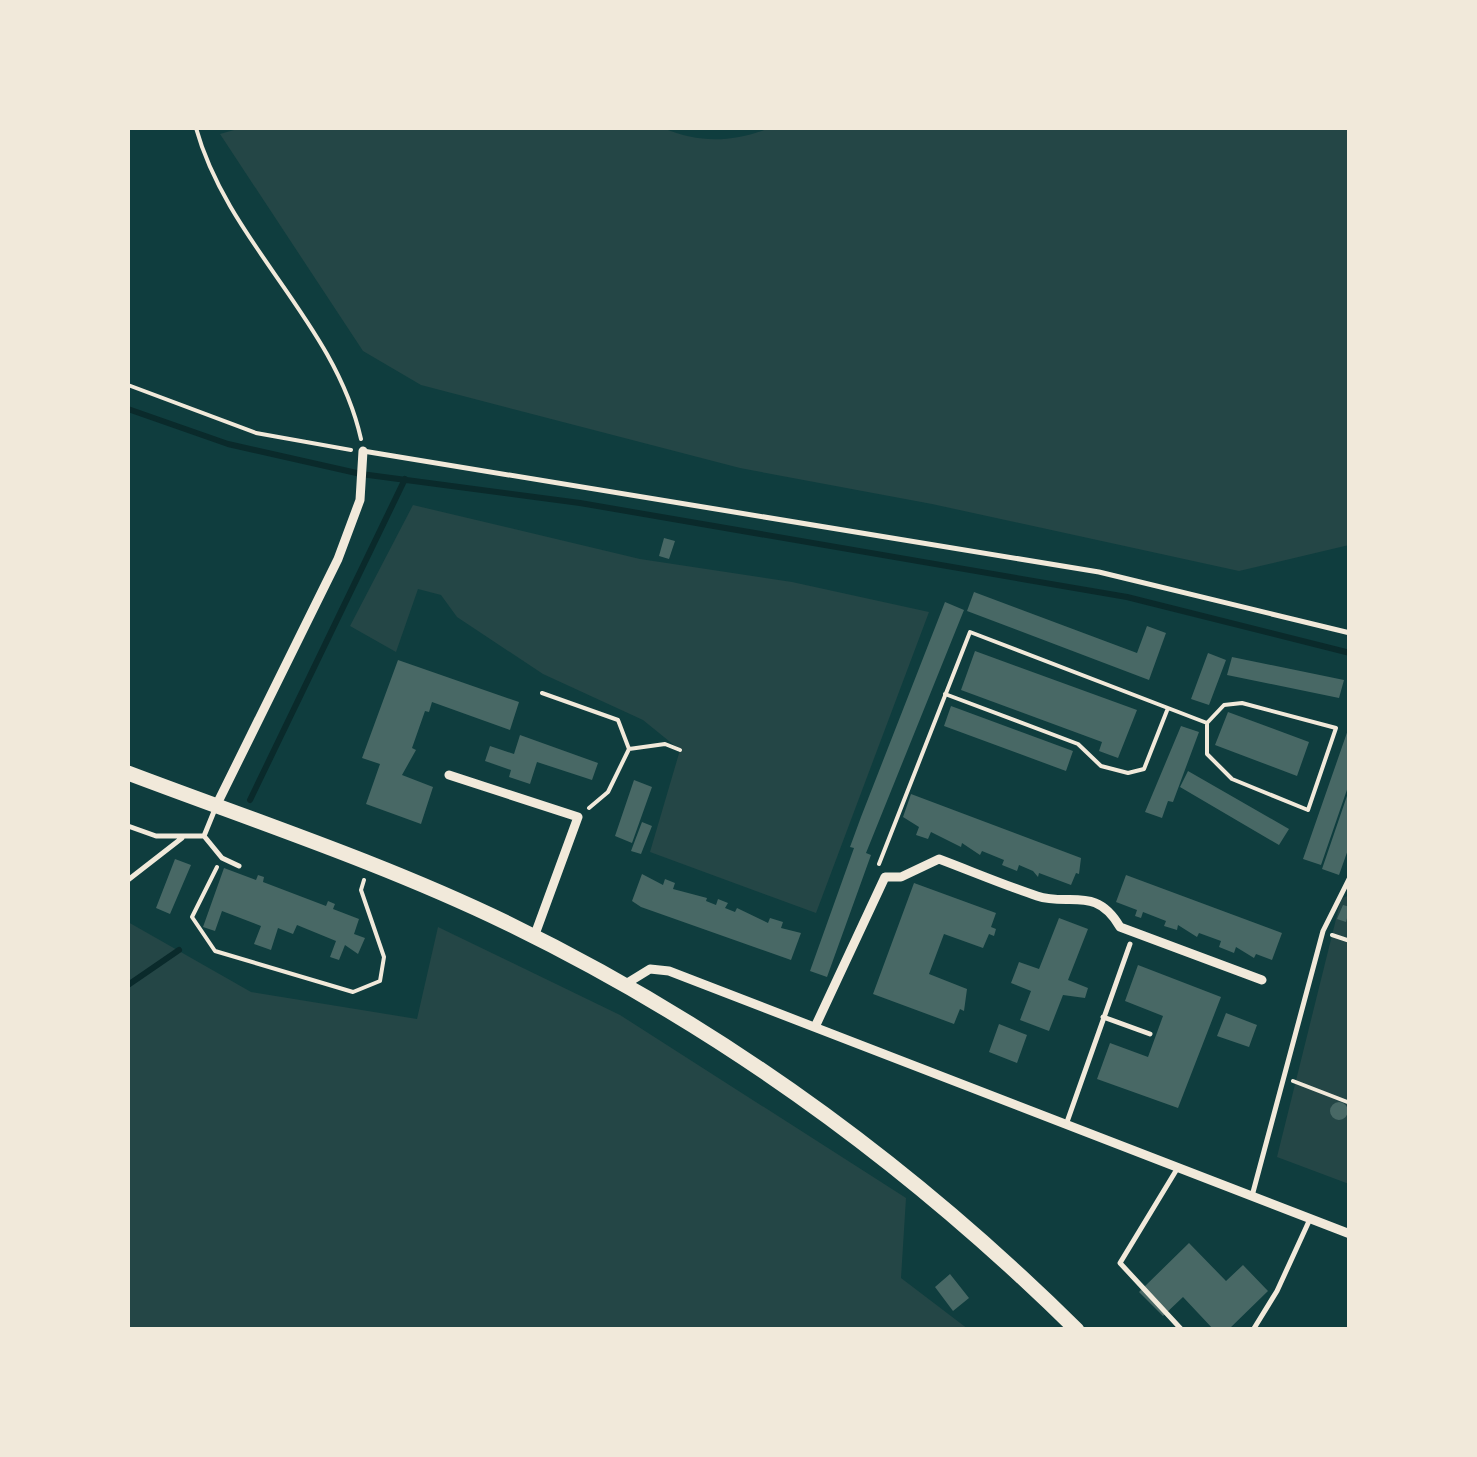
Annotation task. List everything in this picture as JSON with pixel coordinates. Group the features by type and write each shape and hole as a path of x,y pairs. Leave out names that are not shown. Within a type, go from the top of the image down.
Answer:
{"main road":[{"path":"128,773 369,864 534,937 624,985 764,1072 873,1148 944,1204 1077,1330"}],"street":[{"path":"216,806 338,558 360,500 363,451"},
{"path":"450,774 578,818 534,937"},
{"path":"815,1027 885,878 901,878 939,859 1043,898 1073,896 1110,911 1120,927 1262,980"},
{"path":"624,985 650,969 669,970 1350,1234"}],"lane":[{"path":"363,451 1099,572 1350,633"},
{"path":"204,836 216,806"},
{"path":"128,826 156,836 204,836"},
{"path":"128,880 184,836"},
{"path":"204,836 222,858 239,866"},
{"path":"1252,1196 1323,932 1350,877"},
{"path":"1066,1125 1130,944"},
{"path":"1103,1018 1150,1034"},
{"path":"1177,1168 1120,1263 1182,1330"},
{"path":"1253,1330 1278,1291 1310,1219"}],"path":[{"path":"128,385 256,433 363,451 352,402 315,336 223,197 196,128"},
{"path":"885,878 878,861 970,632 1208,723"},
{"path":"542,693 618,720 629,750 608,792 578,818"},
{"path":"945,694 1078,744 1101,766 1128,773 1144,769 1168,708"},
{"path":"1242,704 1336,728 1308,810 1232,779 1208,754 1208,723 1224,705 1242,704"},
{"path":"629,750 665,744 680,750"},
{"path":"222,858 192,916 215,951 353,992 380,980 384,957 361,890 369,864"},
{"path":"1284,1078 1350,1102"}],"shaded area":[{"path":"241,128 663,128 690,137 716,139 770,128 1349,128 1349,545 1239,571 932,504 740,468 421,385 363,351 220,134"},
{"path":"413,505 640,559 792,582 929,612 816,913 650,852 680,750 643,720 543,674 457,617 441,595 418,589 396,652 350,626"},
{"path":"1349,895 1349,1184 1277,1157 1341,899"},
{"path":"128,922 251,992 417,1019 438,927 620,1015 906,1198 901,1278 968,1329 128,1329"}],"building":[{"path":"664,538 675,541 669,559 659,556"},
{"path":"974,592 1137,653 1147,626 1166,633 1149,680 967,611"},
{"path":"945,602 964,610 866,853 871,855 827,977 810,971 854,848 850,847"},
{"path":"975,651 1137,710 1118,758 1099,751 1102,742 961,690"},
{"path":"1208,653 1226,660 1209,705 1191,699"},
{"path":"1232,657 1344,680 1339,698 1227,675"},
{"path":"398,660 519,702 510,730 432,702 412,748 416,750 402,775 433,787 421,824 366,804 380,764 362,758"},
{"path":"951,706 1073,751 1066,771 944,726"},
{"path":"1228,712 1309,742 1297,776 1215,745"},
{"path":"1350,724 1350,781 1321,865 1303,859"},
{"path":"1181,726 1199,732 1173,802 1168,801 1162,818 1145,812"},
{"path":"520,735 598,763 592,780 537,762 530,784 509,777 511,770 485,761 490,746 514,754"},
{"path":"1188,771 1289,829 1279,845 1180,787"},
{"path":"634,780 652,787 632,843 615,836"},
{"path":"1349,790 1350,844 1339,875 1322,869"},
{"path":"911,794 1081,858 1079,874 1076,873 1071,885 1039,873 1038,877 1019,865 1017,871 1002,865 1004,860 982,851 980,855 962,843 961,847 931,832 928,839 916,835 919,827 903,817"},
{"path":"642,822 652,826 641,854 631,851"},
{"path":"175,859 191,865 170,914 156,908"},
{"path":"224,868 256,880 258,875 264,877 263,882 326,906 328,901 335,904 333,909 359,919 354,934 365,938 358,954 345,945 339,960 330,957 336,941 297,925 293,934 278,928 271,950 254,944 261,926 222,911 215,931 203,927"},
{"path":"642,874 663,885 665,879 675,883 673,889 707,898 716,905 718,899 728,903 725,908 735,912 737,908 768,923 770,918 783,922 781,928 801,933 791,960 641,907 632,901"},
{"path":"1126,875 1282,933 1272,960 1256,954 1254,958 1236,947 1234,953 1219,947 1221,941 1199,933 1197,937 1178,925 1177,930 1164,926 1166,921 1143,912 1141,918 1135,916 1137,910 1116,902"},
{"path":"914,883 996,913 991,927 996,929 994,936 989,934 983,948 944,934 929,974 967,989 964,1011 960,1009 954,1024 873,994"},
{"path":"1343,905 1350,907 1346,922 1337,919"},
{"path":"1059,918 1088,929 1068,980 1088,988 1085,998 1063,995 1049,1031 1020,1020 1031,991 1011,983 1019,962 1039,969"},
{"path":"1138,965 1221,997 1178,1108 1097,1079 1110,1043 1148,1057 1163,1016 1125,1001"},
{"path":"1226,1013 1257,1025 1249,1047 1217,1036"},
{"path":"999,1024 1027,1035 1017,1063 989,1052"},
{"path":"1339,1102 1346,1104 1346,1118 1339,1120 1332,1118 1330,1111 1332,1104"},
{"path":"1189,1243 1226,1281 1243,1265 1268,1291 1228,1330 1214,1330 1183,1297 1163,1316 1139,1292"},
{"path":"950,1274 969,1298 953,1311 935,1287"}],"waterway":[{"path":"128,409 228,444 361,474 580,503 1127,597 1350,653"},
{"path":"250,800 405,479"},
{"path":"128,985 179,950"}]}
